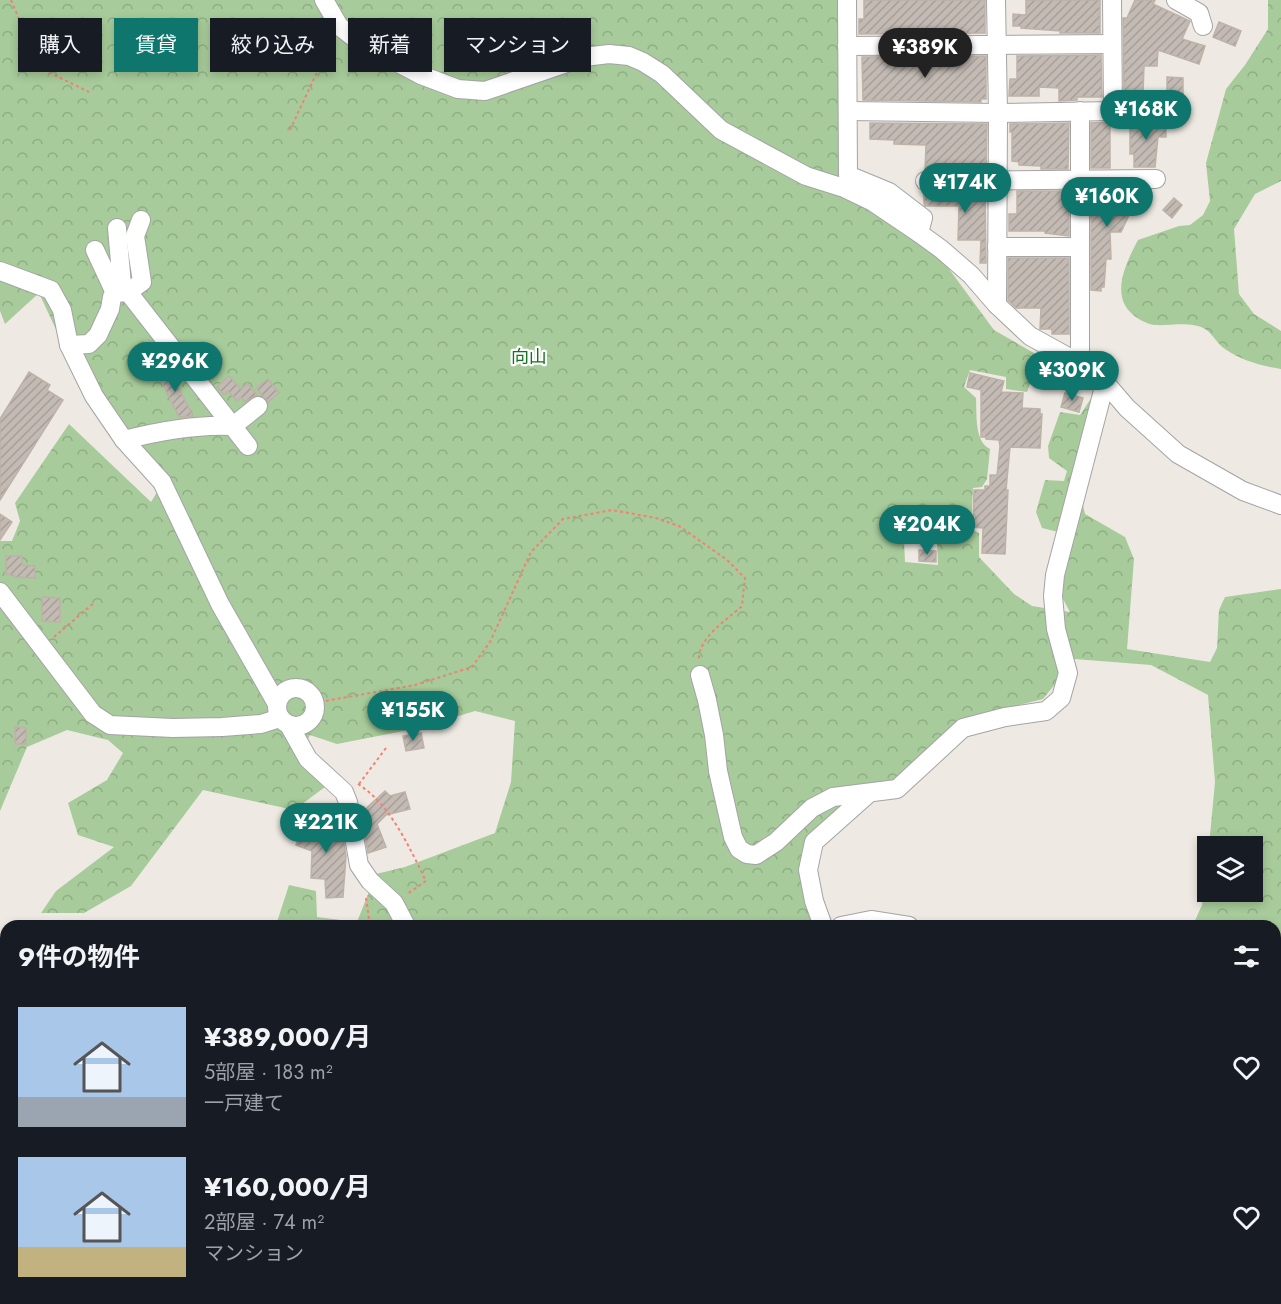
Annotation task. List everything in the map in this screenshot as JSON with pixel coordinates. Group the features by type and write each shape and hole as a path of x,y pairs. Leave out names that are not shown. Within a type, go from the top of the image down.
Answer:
{"street":[{"path":"324,0 339,26 362,44 421,75 458,89 485,91 584,57 609,54 629,56 644,62 662,74 721,130 806,176 844,188 873,202 919,233 970,275 1030,336 1097,373 1134,414 1178,454 1243,491 1281,505"},
{"path":"847,0 848,175 888,192 923,218 919,233"},
{"path":"996,0 997,305"},
{"path":"848,111 998,113 1113,111 1112,0"},
{"path":"1176,0 1199,13 1203,26"},
{"path":"847,46 1112,44"},
{"path":"1080,111 1080,363"},
{"path":"925,181 1156,179"},
{"path":"69,345 88,344 98,335 110,309 112,297 142,282 135,236 141,220"},
{"path":"117,228 121,293"},
{"path":"997,247 1080,247"},
{"path":"95,250 121,293 248,446"},
{"path":"0,271 51,290 62,310 69,345 94,396 124,440 162,482 220,604 282,716 308,759 351,788 348,802 359,865 370,881 394,903 403,920"},
{"path":"700,675 707,700 718,771 733,837 739,849 747,854 756,855 776,842 812,808 833,797 897,789 963,728 1005,717 1046,711 1061,698 1068,674 1056,629 1053,596 1055,575 1105,383"},
{"path":"124,440 157,432 212,425 233,426 258,406"},
{"path":"0,592 93,714 110,724 173,728 222,727 261,724 282,716 300,726 310,720 315,703 306,691 292,689 280,697 282,716"},
{"path":"821,920 814,901 808,870 814,842 867,794"}],"path":[{"path":"11,0 40,68 89,92"},
{"path":"290,130 339,26"},
{"path":"315,703 415,685 472,667 490,642 531,552 563,519 612,510 656,518 679,526 727,560 745,578 742,606 705,640 698,656 700,675"},
{"path":"42,648 95,602"},
{"path":"386,748 351,788 374,796 398,828 426,881 394,903"},
{"path":"369,920 365,890 370,881"}],"green space":[{"name":"向山","path":"0,0 839,0 846,193 935,250 994,330 1034,353 1037,365 1027,392 1006,389 1006,377 970,370 964,387 976,398 979,434 981,440 990,449 987,479 982,487 973,488 971,529 979,533 979,557 1014,594 1032,606 1070,612 1062,597 1067,552 1058,532 1042,528 1036,512 1045,480 1064,481 1067,471 1049,458 1048,446 1060,412 1080,415 1092,397 1099,396 1082,501 1085,514 1125,537 1134,559 1127,649 1210,662 1217,648 1219,610 1225,597 1281,589 1281,920 1195,920 1202,902 1263,902 1263,836 1210,836 1215,782 1208,695 1151,665 1062,658 1056,683 1043,699 964,719 895,784 812,839 819,920 358,920 376,874 405,867 495,833 511,782 515,721 475,711 419,728 337,744 310,735 299,757 325,787 294,810 203,790 131,886 84,913 41,913 56,891 114,847 78,835 68,803 107,780 123,753 108,740 67,730 27,747 0,811 0,541 12,541 20,521 15,503 69,424 151,502 160,487 93,409 39,293 5,324 0,311","holes":["904,541 937,542 938,565 905,562"]},
{"path":"1268,0 1281,0 1281,181 1255,194 1234,229 1239,294 1254,314 1281,331 1281,369 1259,364 1231,353 1205,329 1187,324 1155,325 1141,320 1124,304 1121,286 1129,257 1138,240 1179,226 1190,225 1203,215 1210,201 1206,163 1226,89 1245,65 1268,29"},
{"name":"向山","path":"289,885 316,891 317,917 341,920 278,920"}],"building":[{"path":"864,0 985,0 985,33 859,34 859,19 864,19"},
{"path":"1026,0 1100,0 1100,33 1060,33 1061,31 1013,26 1013,14 1026,15"},
{"path":"1135,0 1155,0 1153,4 1190,21 1182,39 1205,46 1199,64 1158,50 1157,66 1144,66 1143,93 1124,93 1123,18 1127,18"},
{"path":"1219,22 1241,31 1235,46 1213,37"},
{"path":"1101,55 1102,97 1077,97 1077,100 1059,101 1059,88 1039,87 1039,96 1009,96 1010,79 1017,79 1017,56"},
{"path":"986,56 986,99 981,99 981,102 863,100 862,57"},
{"path":"1167,77 1183,78 1183,97 1167,97"},
{"path":"1146,118 1166,119 1166,137 1158,137 1155,167 1134,167 1134,154 1130,154 1130,121 1146,121"},
{"path":"1110,122 1110,168 1091,168 1091,123"},
{"path":"870,123 987,124 986,169 925,170 926,145 894,144 894,140 870,139"},
{"path":"1069,123 1068,169 1041,169 1041,166 1019,165 1019,162 1012,161 1010,124"},
{"path":"1137,190 1137,198 1121,232 1110,232 1111,259 1106,259 1104,287 1101,287 1101,291 1091,290 1091,191"},
{"path":"1017,191 1069,191 1069,236 1045,233 1045,231 1009,231 1009,214 1017,214"},
{"path":"924,192 985,192 986,263 980,263 981,240 958,240 959,206 925,206"},
{"path":"1174,198 1182,205 1172,218 1163,210"},
{"path":"1008,258 1069,258 1069,334 1052,334 1052,329 1040,329 1041,308 1016,308 1008,300"},
{"path":"172,368 178,379 175,381 193,416 179,417 158,375"},
{"path":"29,372 50,385 47,390 63,400 0,500 0,419"},
{"path":"970,373 1004,381 1001,392 1023,393 1022,408 1040,409 1040,414 1042,414 1040,448 1010,447 1006,490 1008,490 1005,554 982,553 983,528 973,527 974,490 985,490 985,486 990,486 990,475 997,475 1000,446 999,440 981,437 981,390 967,387"},
{"path":"229,376 241,389 247,383 257,395 245,402 241,397 237,401 228,391 224,395 217,387"},
{"path":"268,379 279,393 268,402 256,388"},
{"path":"1065,393 1083,398 1079,412 1061,407"},
{"path":"0,514 12,522 0,540"},
{"path":"919,550 936,551 936,562 919,561"},
{"path":"6,556 22,556 22,565 35,566 35,578 14,577 14,575 6,574"},
{"path":"42,597 60,598 60,622 42,621"},
{"path":"15,727 26,728 26,744 15,744"},
{"path":"421,733 424,748 406,751 403,736"},
{"path":"385,791 390,796 405,792 410,809 386,815 377,824 386,847 368,853 361,813"},
{"path":"323,818 340,819 346,856 343,897 326,898 325,879 311,878 312,851 296,845 306,820 323,827"}]}
